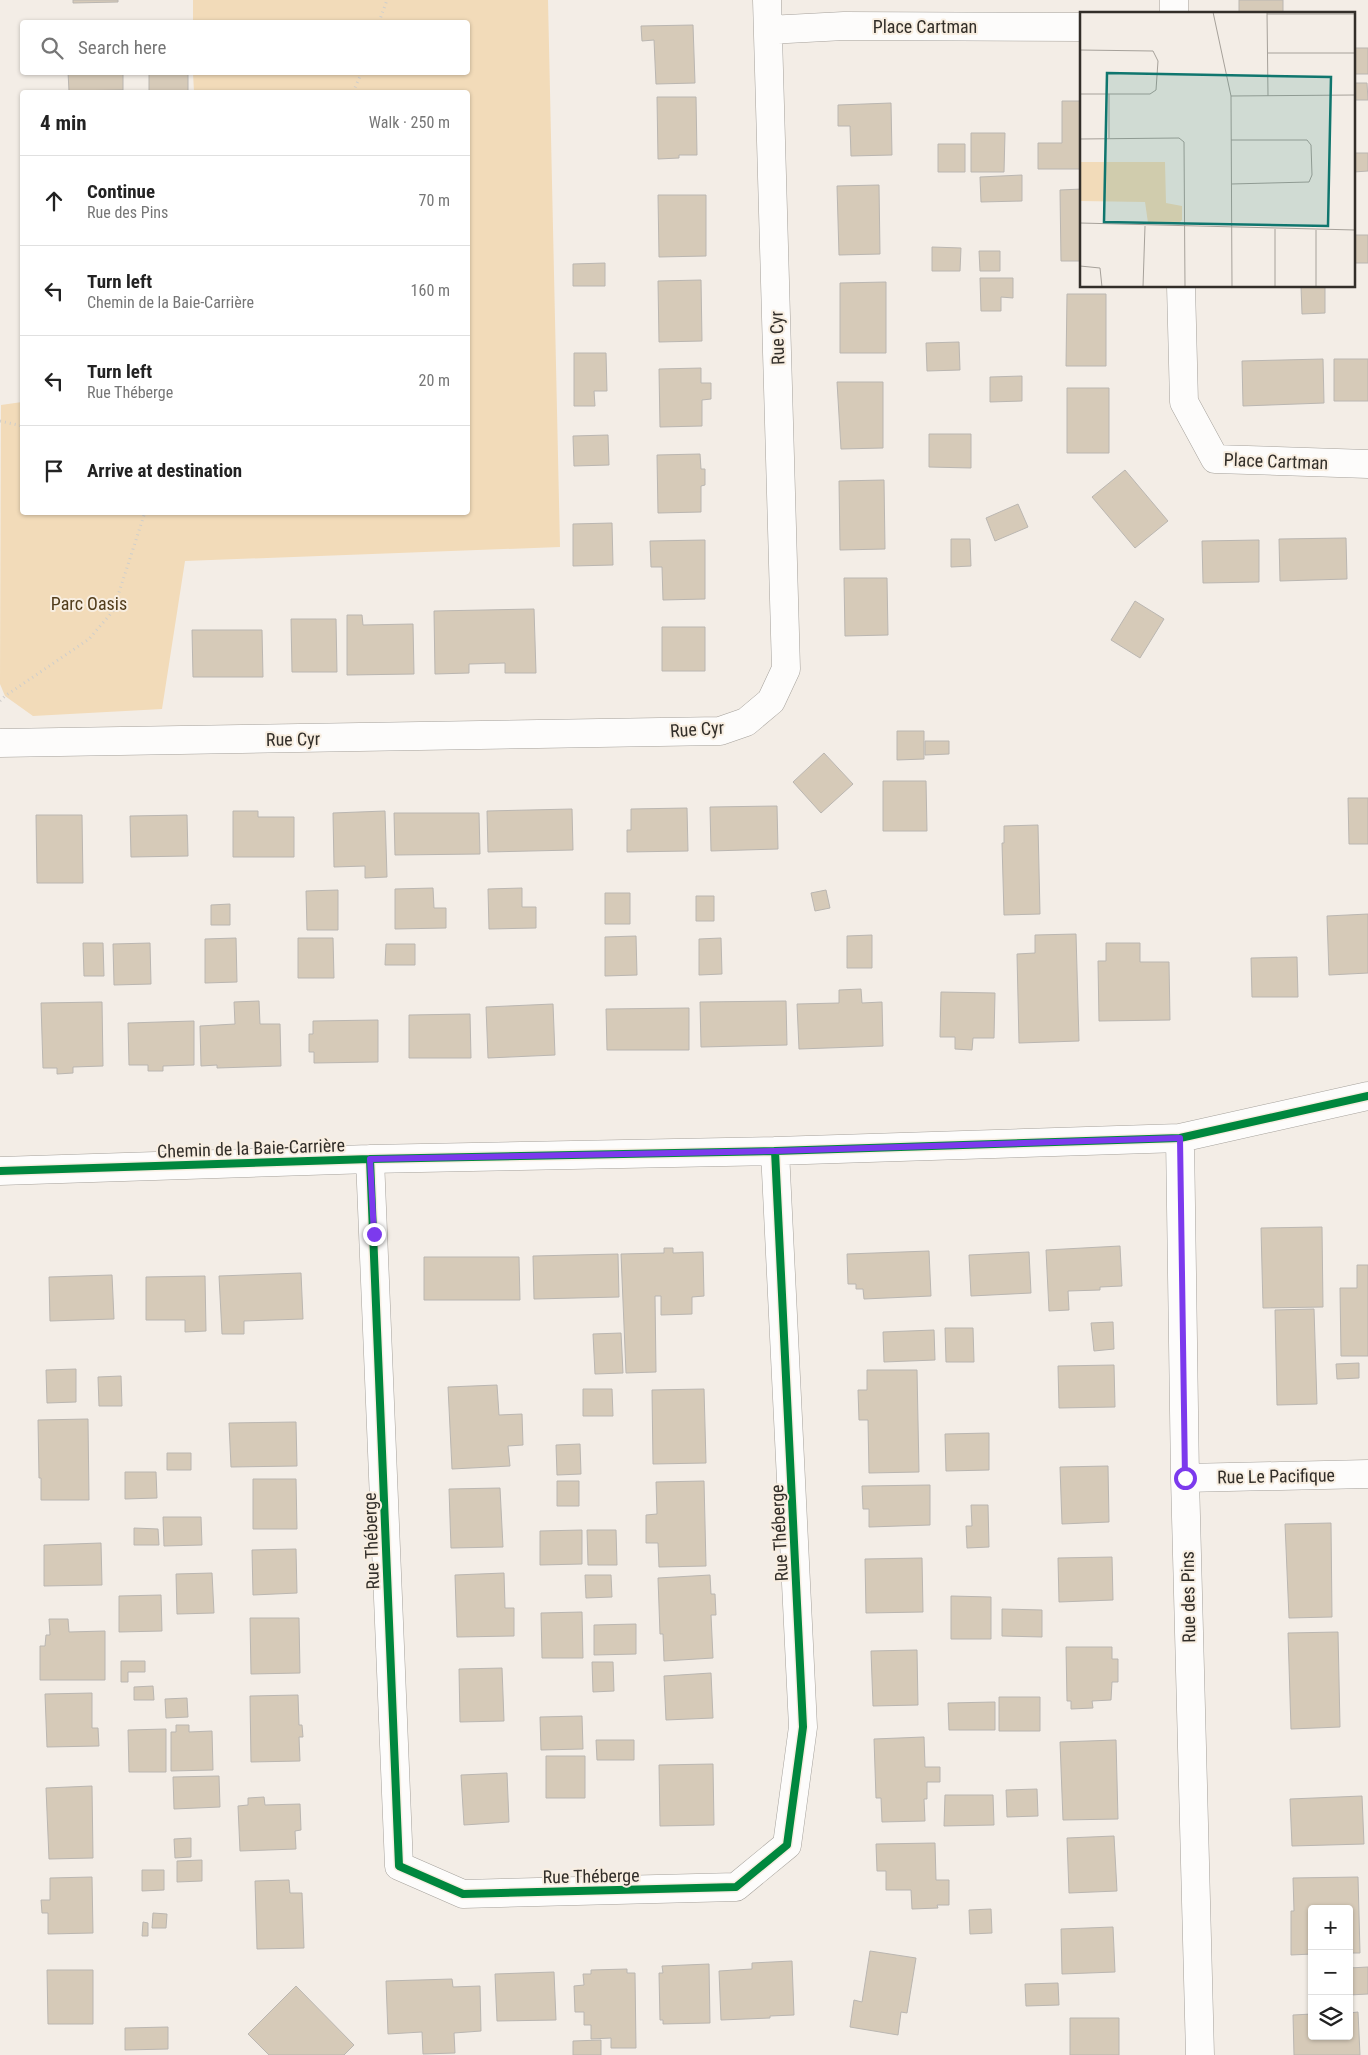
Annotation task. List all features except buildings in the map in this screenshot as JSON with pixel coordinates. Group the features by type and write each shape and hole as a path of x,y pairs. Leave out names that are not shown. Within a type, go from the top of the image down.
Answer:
{"street":[{"name":"Rue Cyr","path":"0,743 720,731 746,722 771,701 786,670 767,0"},
{"name":"Place Cartman","path":"768,30 844,26 1080,27"},
{"name":"Place Cartman","path":"1181,288 1184,402 1215,459 1368,464"},
{"name":"Chemin de la Baie-Carrière","path":"0,1171 370,1159 775,1151 1180,1138 1368,1096"},
{"name":"Rue des Pins","path":"1180,1138 1185,1478 1200,2055"},
{"name":"Rue Théberge","path":"370,1159 399,1866 463,1894 736,1887 787,1845 803,1727 775,1151"},
{"name":"Rue Le Pacifique","path":"1185,1478 1368,1474"}],"path":[{"path":"380,20 387,0"},
{"path":"354,90 361,75"},
{"path":"0,421 20,426"},
{"path":"0,701 89,639 112,611 144,515"}],"green space":[{"name":"Parc Oasis","path":"193,0 548,0 560,547 185,561 162,709 33,716 5,696 0,684 1,405 20,402 20,515 470,515 470,90 194,90 193,75 470,75 470,20 193,20"}],"cycle path":[{"path":"0,1171 370,1159 775,1151 1180,1138 1368,1096"},
{"path":"370,1159 399,1866 463,1894 736,1887 787,1845 803,1727 775,1151"}],"route":[{"path":"374,1234 370,1159 775,1151 1180,1138 1185,1478"}]}
